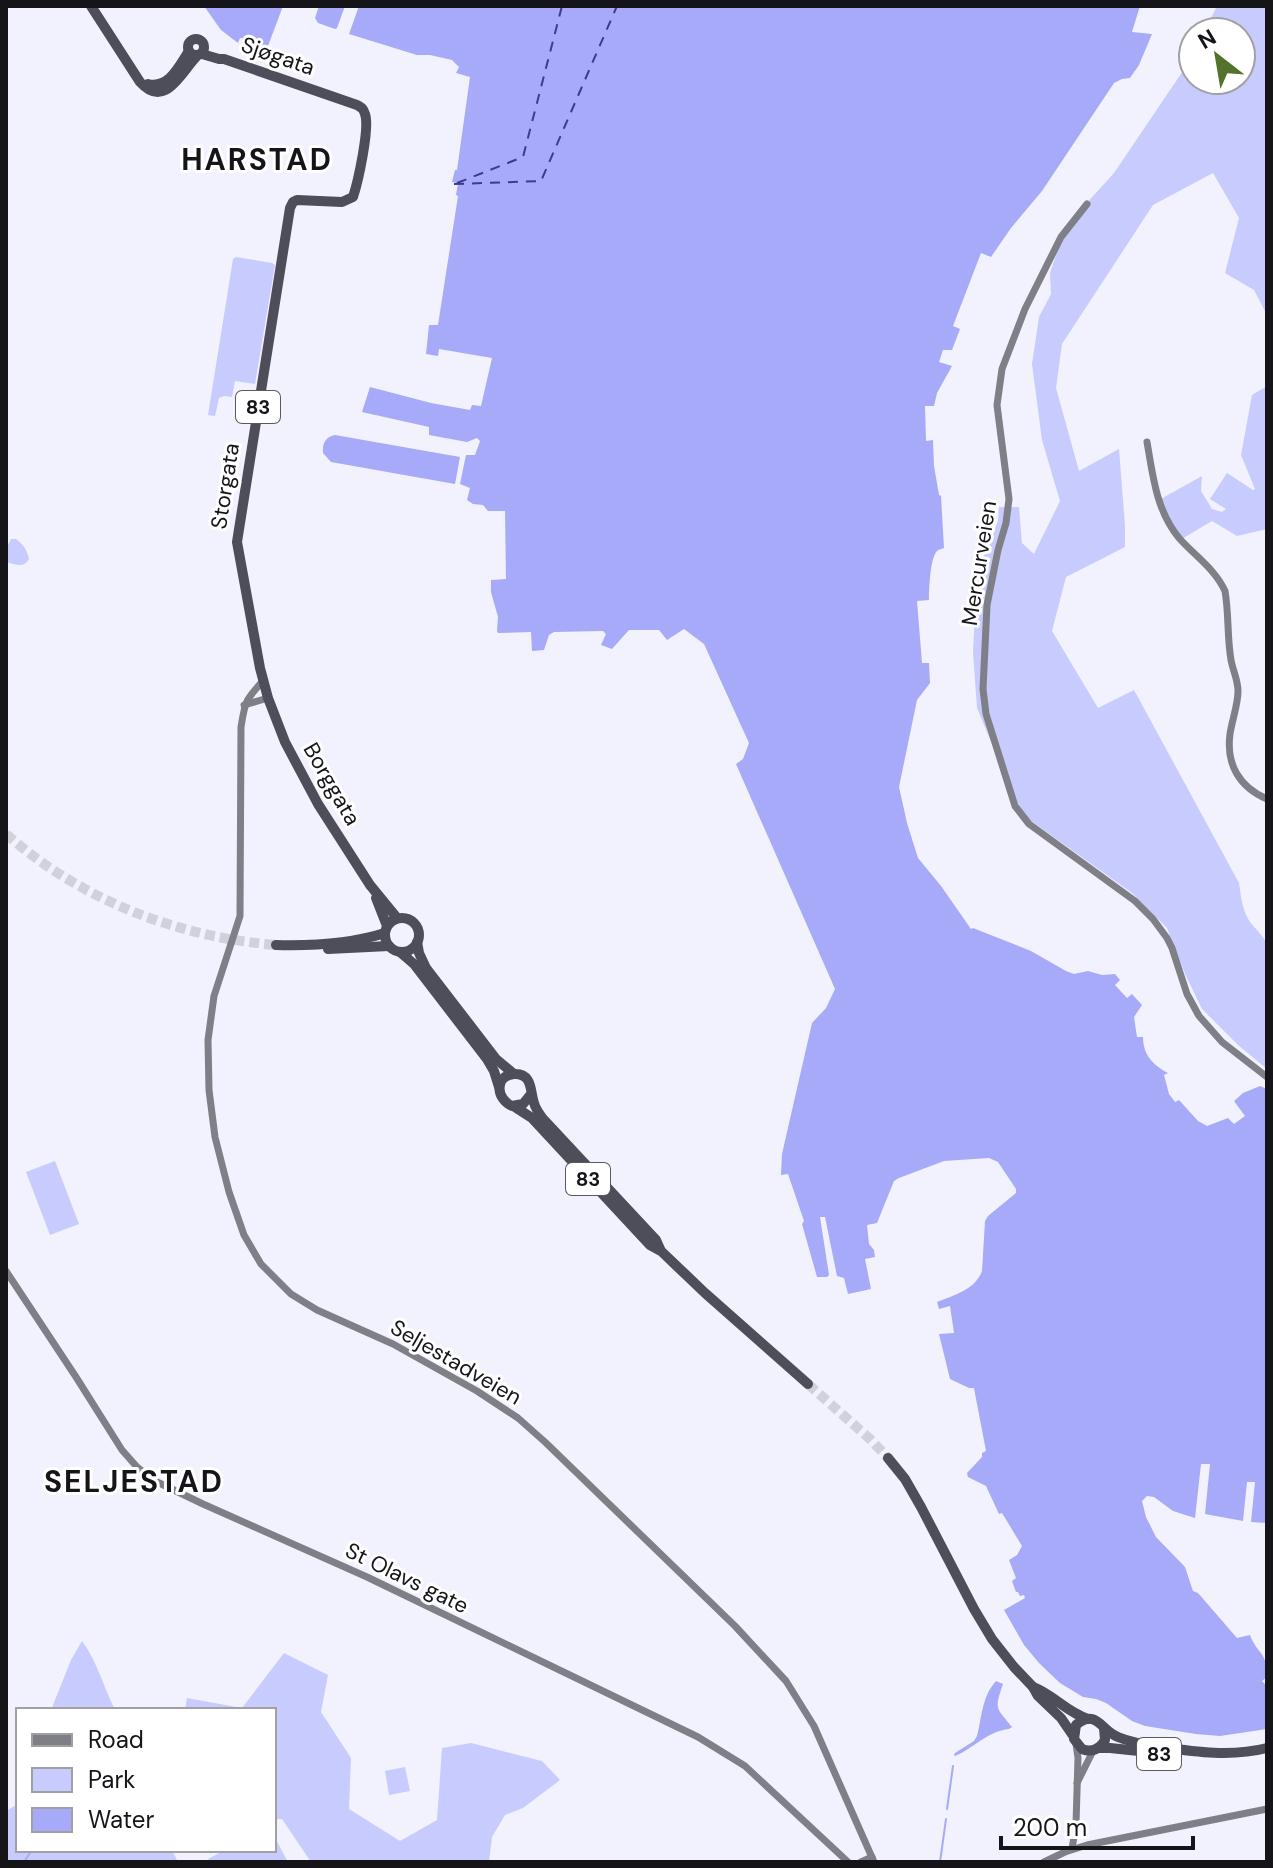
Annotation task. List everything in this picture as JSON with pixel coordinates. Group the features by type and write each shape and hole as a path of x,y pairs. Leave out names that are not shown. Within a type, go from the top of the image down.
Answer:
{"highway":[{"name":"Sjøgata","path":"91,6 136,75 148,84 160,85 198,51 362,109 366,132 353,197 342,202 293,202"},
{"name":"Storgata","path":"268,698 246,598 237,533 293,202"},
{"name":"Borggata","path":"268,698 303,778 370,885 397,918"},
{"name":"Borggata","path":"370,885 386,929"},
{"path":"276,945 315,946 371,937 397,918"},
{"name":"83","path":"397,918 405,918 415,924 419,953 426,968 496,1059 514,1074 529,1081 531,1094 544,1120 656,1240 661,1251"},
{"name":"83","path":"386,929 385,940 389,946 414,964 487,1059 494,1071 502,1100 532,1118 650,1245 661,1251 808,1384"},
{"path":"400,952 410,949 417,942"},
{"path":"315,946 329,950 389,946"},
{"path":"499,1087 505,1078 514,1074"},
{"path":"515,1107 525,1103 531,1094"},
{"name":"83","path":"888,1458 921,1507 982,1624 1006,1658 1061,1718 1082,1749 1110,1748 1208,1756 1267,1748"},
{"name":"83","path":"1033,1687 1069,1711 1096,1720 1113,1735 1183,1751 1218,1754"},
{"path":"1075,1740 1076,1725 1088,1719"},
{"name":"83","path":"1096,1750 1105,1740 1104,1728"}],"street":[{"name":"Mercurveien","path":"1087,204 1061,237 1038,282 1008,352 999,382 997,405 1009,511 987,605 983,689 986,714 1011,798 1023,819 1135,901 1153,919 1172,948 1187,994 1199,1016 1222,1042 1267,1077"},
{"path":"1147,442 1155,488 1166,518 1225,591 1231,663 1238,695 1230,735 1230,761 1247,787 1267,799"},
{"path":"244,705 263,681"},
{"path":"244,705 268,698"},
{"name":"Seljestadveien","path":"244,705 241,727 240,909 211,1010 209,1090 215,1137 229,1192 240,1227 256,1258 283,1288 308,1305 421,1359 518,1418 726,1617 776,1668 800,1700 828,1755 873,1860"},
{"name":"St Olavs gate","path":"6,1271 122,1450 153,1480 367,1577 706,1742 745,1766 848,1862"},
{"path":"1072,1849 1076,1824 1075,1740"},
{"path":"1077,1783 1096,1750"},
{"path":"1044,1862 1087,1845 1267,1809"},
{"path":"1076,1824 1087,1845"},
{"path":"861,1862 873,1860"}],"green space":[{"path":"1217,6 1267,6 1267,315 1254,290 1225,273 1239,218 1213,173 1153,205 1062,344 1056,388 1079,471 1119,449 1125,547 1066,577 1052,631 1098,708 1134,690 1239,883 1247,917 1267,944 1267,1069 1202,1009 1167,928 1132,893 1027,818 1013,795 977,708 973,652 977,573 998,521 999,507 1019,507 1022,543 1034,554 1060,501 1042,440 1032,364 1039,317 1051,294 1050,273 1066,226 1114,173 1177,80 1177,96 1257,96 1257,16 1212,16"},
{"path":"236,257 275,265 255,384 235,381 232,397 219,398 215,416 208,415 233,259"},
{"path":"1267,386 1267,529 1237,536 1212,521 1180,540 1159,500 1202,476 1201,491 1212,509 1222,512 1226,509 1210,499 1227,473 1255,489 1241,455 1252,395"},
{"path":"11,539 16,539 26,550 29,559 24,564 6,562 6,549"},
{"path":"55,1161 79,1224 50,1235 26,1172"},
{"path":"82,1641 114,1708 52,1708"},
{"path":"284,1653 328,1675 321,1712 351,1758 349,1809 400,1841 437,1820 442,1748 471,1743 542,1761 560,1780 523,1808 505,1815 492,1837 489,1862 311,1862 282,1819 276,1819 276,1708 242,1708"},
{"path":"187,1698 242,1708 185,1708"},
{"path":"405,1767 410,1791 389,1795 385,1771"},
{"path":"16,1805 16,1852 173,1852 178,1862 6,1862 6,1811"},
{"path":"276,1840 288,1862 209,1862 208,1859 221,1852 276,1852"}],"water":[{"path":"204,6 283,6 265,54 242,48 245,39 240,38 238,43 221,30"},
{"path":"319,6 345,6 337,28 318,23 315,18"},
{"path":"359,6 1140,6 1132,32 1152,34 1139,65 1130,78 1114,83 1042,191 991,257 981,253 953,326 960,329 952,350 943,350 939,362 952,366 937,393 934,406 925,406 926,441 933,440 934,466 941,496 944,548 937,551 933,560 929,600 917,601 922,663 929,663 930,683 917,700 899,787 918,858 971,929 1031,951 1074,974 1088,971 1102,975 1115,974 1120,980 1115,985 1127,998 1132,994 1142,1005 1134,1017 1137,1037 1143,1037 1150,1059 1168,1073 1164,1075 1169,1094 1175,1102 1179,1100 1198,1121 1207,1126 1228,1118 1234,1124 1245,1116 1234,1101 1243,1093 1260,1086 1267,1089 1267,1523 1251,1522 1255,1482 1247,1482 1243,1521 1205,1514 1210,1464 1201,1464 1195,1518 1173,1511 1154,1497 1147,1496 1142,1501 1156,1537 1185,1567 1193,1591 1237,1638 1250,1635 1264,1657 1267,1677 1262,1681 1267,1686 1267,1729 1220,1736 1145,1726 1132,1721 1106,1703 1083,1697 1060,1683 1024,1645 1004,1610 1025,1598 1016,1592 1012,1581 1016,1578 1009,1560 1017,1555 1022,1546 1002,1513 999,1514 986,1486 968,1477 967,1473 986,1451 974,1388 950,1379 939,1334 954,1333 950,1306 939,1309 937,1302 963,1291 979,1278 985,1221 1016,1193 998,1162 989,1158 944,1161 894,1181 877,1223 867,1225 869,1244 875,1257 865,1259 871,1289 848,1294 844,1278 837,1276 825,1217 820,1217 829,1275 817,1277 802,1224 804,1221 788,1174 781,1175 782,1154 812,1023 826,1008 835,989 736,764 743,759 749,743 704,644 684,629 667,640 659,630 629,630 612,649 601,645 606,634 603,631 554,632 549,635 544,650 532,651 531,632 498,633 491,580 506,579 505,511 488,511 483,505 473,504 467,500 470,488 460,484 466,455 475,455 480,441 477,438 467,442 429,435 429,427 362,412 370,387 470,410 472,405 481,406 492,358 439,349 438,356 426,354 429,325 438,325 458,196 458,183 452,182 457,170 470,77 456,73 459,67 452,60 417,55 349,34"},
{"path":"335,435 460,457 455,484 331,462 323,453 323,447 327,439"},
{"path":"996,1681 1003,1684 998,1708 1012,1727 988,1736 955,1756 977,1736 985,1700"}],"waterway":[{"path":"947,1809 953,1766"},
{"path":"940,1862 946,1819"},
{"path":"24,1862 31,1852"}],"ferry route":[{"path":"457,183 523,157 562,6"},
{"path":"454,184 541,181 617,6"}],"tunnel":[{"path":"6,834 66,878 132,911 203,934 276,945"},
{"path":"808,1384 888,1458"}],"district":[{"name":"HARSTAD","path":"257,159"},
{"name":"SELJESTAD","path":"134,1481"}]}
